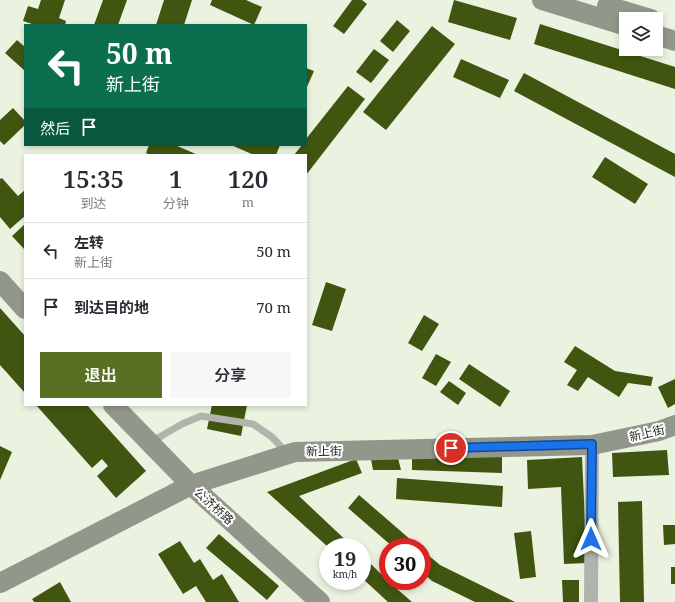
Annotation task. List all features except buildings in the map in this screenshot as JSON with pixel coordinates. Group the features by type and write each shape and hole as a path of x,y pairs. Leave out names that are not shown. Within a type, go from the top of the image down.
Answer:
{"main road":[{"path":"542,0 619,24"},
{"path":"588,0 628,12"},
{"path":"663,23 675,26"},
{"path":"663,37 675,41"},
{"path":"0,281 24,308"},
{"name":"公济桥路","path":"114,406 191,485 320,602"},
{"name":"新上街","path":"0,583 191,485 295,452 592,444 658,432 675,426"}],"street":[{"path":"591,602 592,444"}],"lane":[{"path":"149,443 182,424 201,416 253,424 272,437 288,454"}],"route":[{"path":"451,448 592,444 591,539"}]}
